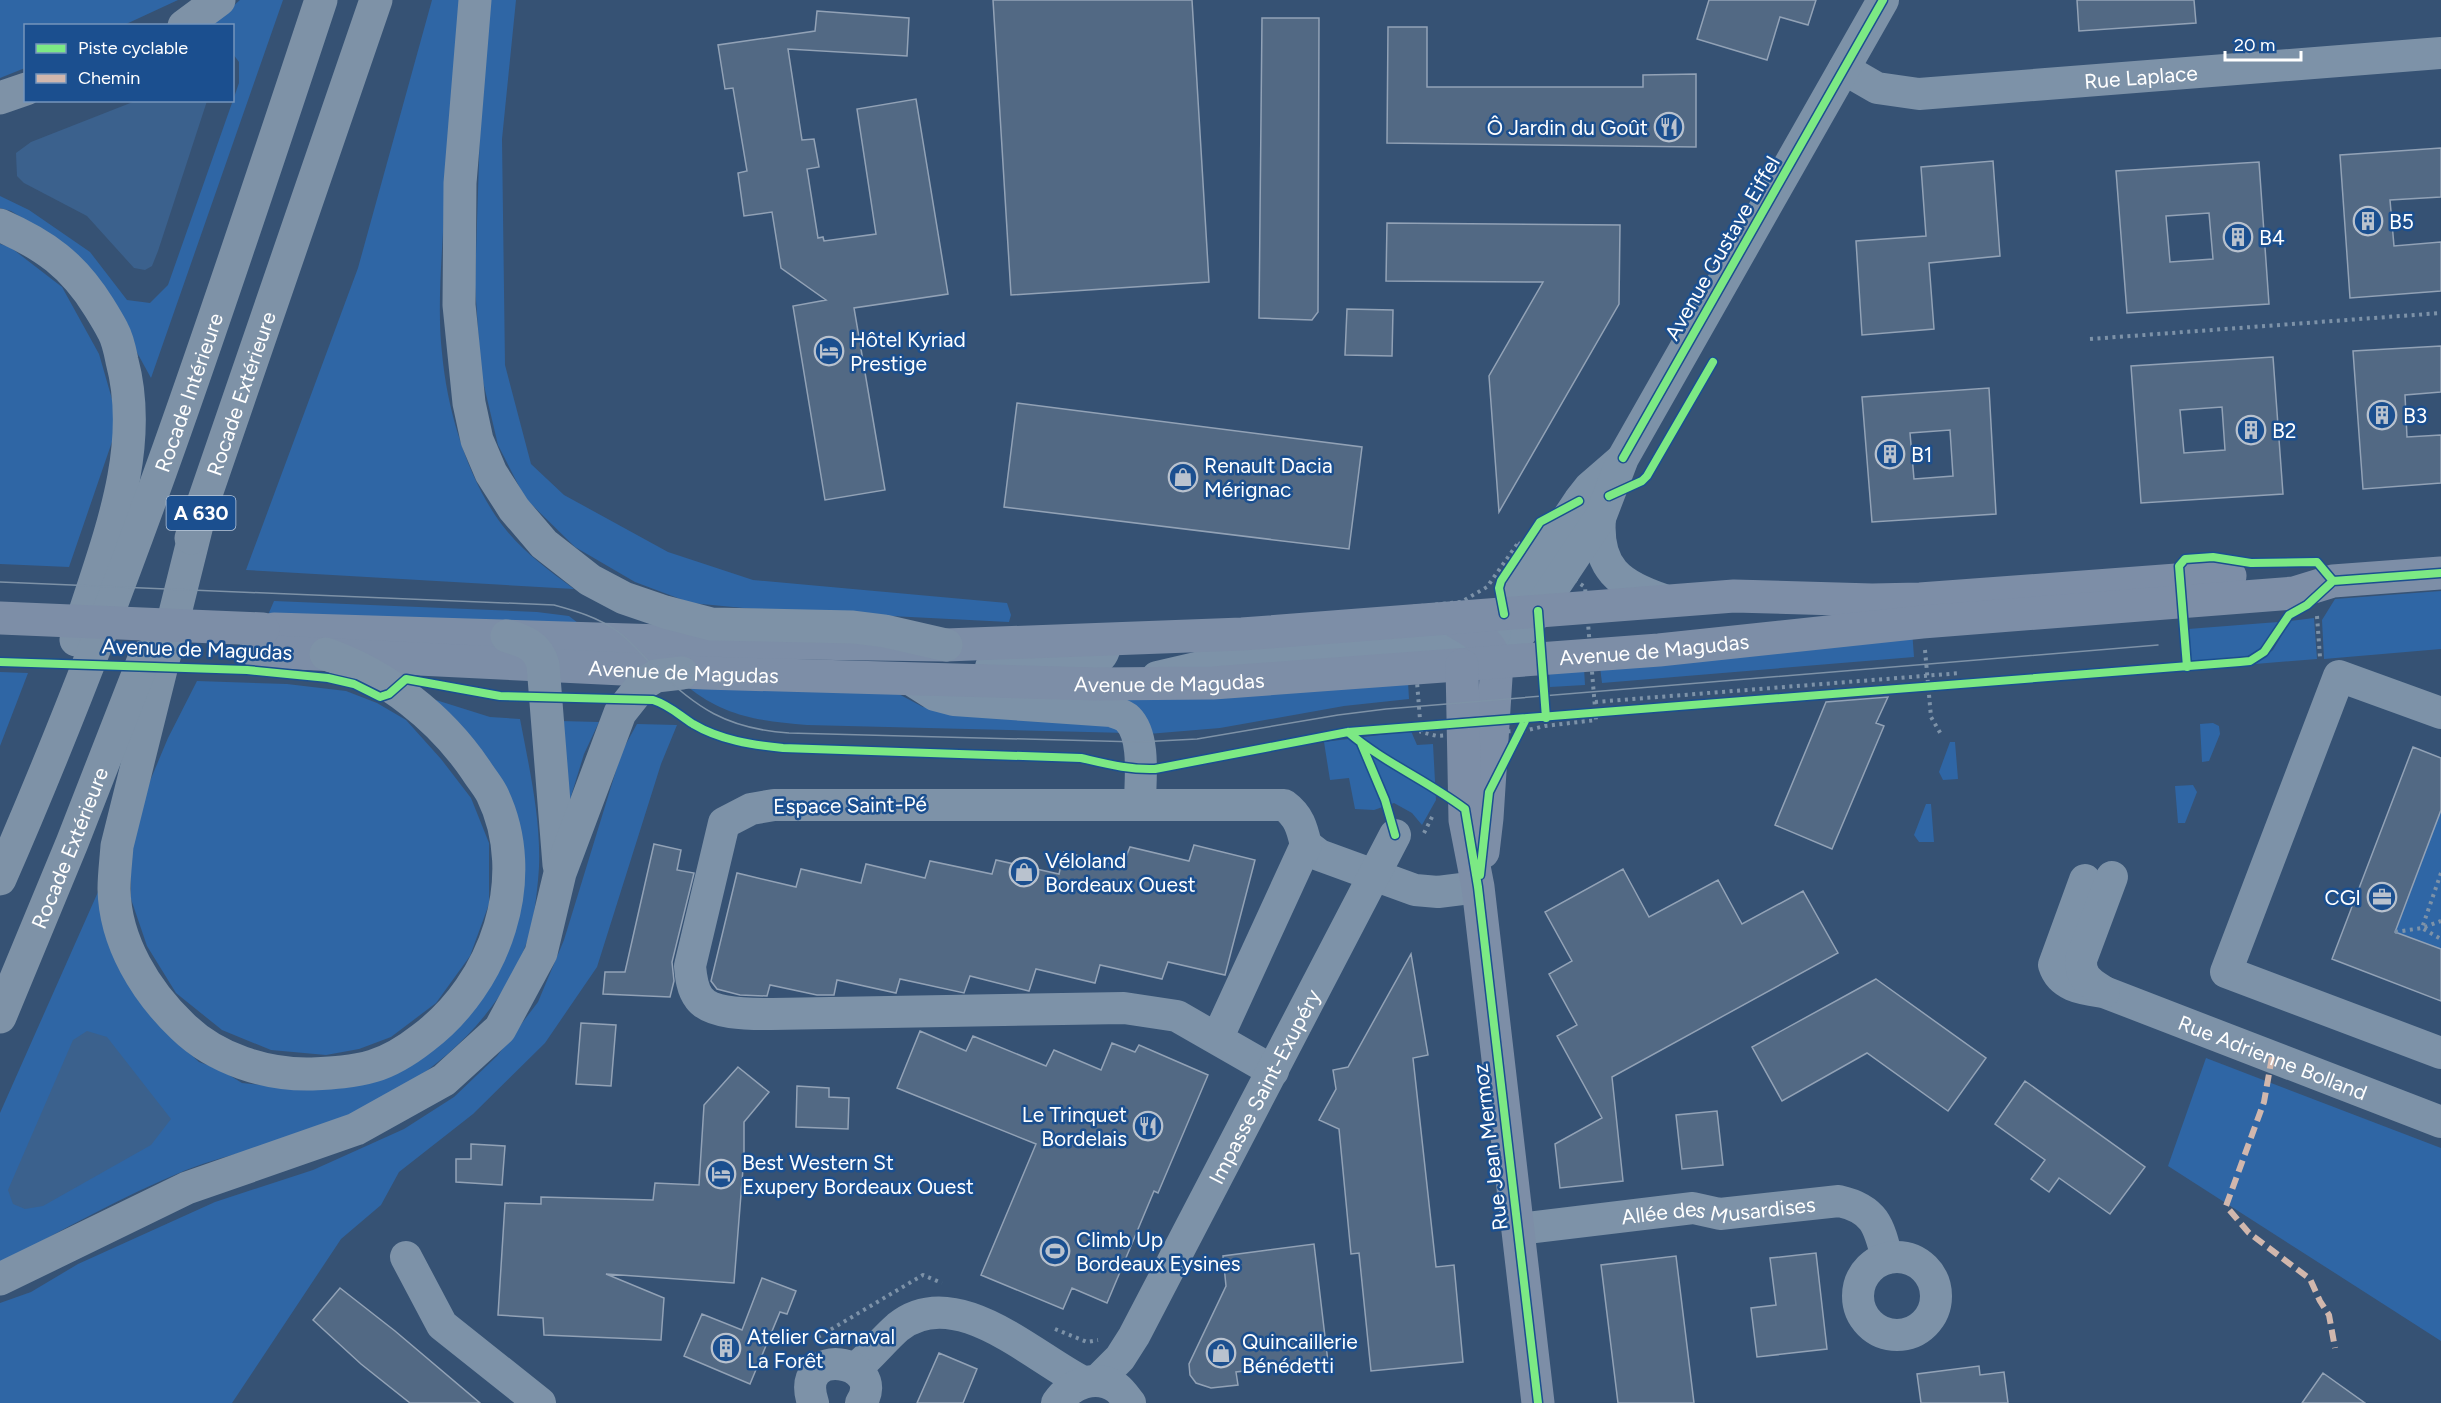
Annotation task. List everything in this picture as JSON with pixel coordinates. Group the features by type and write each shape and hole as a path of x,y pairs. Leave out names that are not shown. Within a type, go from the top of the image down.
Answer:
{"highway":[{"path":"187,24 219,0"},
{"name":"Rocade Intérieure","path":"4,870 150,502 321,0"},
{"name":"Rocade Extérieure","path":"0,1017 72,843 199,517 376,0"},
{"path":"476,0 460,183 459,305 469,403 477,440 491,473 514,509 544,544 590,580 624,597 665,612 711,624 853,627 885,631 946,645"},
{"path":"0,98 24,90"},
{"path":"0,225 28,237 66,264 90,292 115,332 126,375 131,409 128,454 112,521 4,870"},
{"path":"199,517 117,846 114,890 118,921 128,950 145,982 162,1008 191,1035 221,1055 290,1074 333,1073 374,1066 410,1049 437,1028 470,992 490,955 505,910 509,865 502,825 492,794 449,736 422,708 375,675 326,654"},
{"path":"507,636 535,648 543,665 560,873"},
{"path":"0,1279 187,1188 356,1129 444,1080 500,1029 541,953 560,873 620,713 643,684 656,676 682,673"}],"main road":[{"name":"Avenue de Magudas","path":"0,618 259,640 326,654 682,673 1130,685 1225,683 1462,665 1538,611 1664,600 1734,596 1872,600 1920,598 2180,578 2292,573 2333,581"},
{"name":"Avenue de Magudas","path":"0,641 507,636 946,645 1106,641 1242,634 1451,619 1499,638 1542,659 1659,650 1922,622 2294,593 2333,581 2441,573"},
{"path":"1499,638 1741,620 1776,611 1810,598"},
{"name":"Rue Jean Mermoz","path":"1499,638 1491,728 1487,818 1478,887 1538,1403"},
{"name":"Rue Jean Mermoz","path":"1462,665 1491,728"}],"street":[{"name":"Avenue Gustave Eiffel","path":"1538,611 1600,518 1623,458 1883,0"},
{"name":"Rue Laplace","path":"1844,69 1877,88 1919,94 2441,53"},
{"name":"Avenue Gustave Eiffel","path":"1499,638 1584,494 1623,458"},
{"name":"Avenue Gustave Eiffel","path":"1600,518 1600,551 1609,566 1637,591 1664,600"},
{"path":"1130,685 1179,670 1236,660 1393,644 1499,638"},
{"path":"910,679 951,669 1081,664 1098,658 1104,653 1106,641"},
{"path":"2441,712 2339,676 2226,972 2441,1053"},
{"path":"910,679 935,695 954,700 1111,711 1128,718 1136,731 1141,757 1140,804"},
{"name":"Espace Saint-Pé","path":"1273,1071 1177,1017 1124,1008 740,1013 718,1009 700,1000 692,983 690,966 724,823 751,809 774,805 1284,805 1295,813 1306,845"},
{"name":"Impasse Saint-Exupéry","path":"1107,1389 1395,835"},
{"path":"1217,1039 1306,845 1319,855 1415,890 1438,892 1478,887"},
{"name":"Rue Adrienne Bolland","path":"2104,992 2099,983 2100,958 2110,878 2054,965 2057,975 2064,981 2079,988 2104,992 2441,1122"},
{"name":"Allée des Musardises","path":"1518,1229 1693,1208 1720,1214 1839,1201 1854,1204 1874,1219 1881,1232 1887,1258"},
{"path":"406,1257 442,1325 540,1403"},
{"path":"855,1369 872,1355 899,1326 921,1316 943,1312 972,1319 1000,1331 1058,1370 1107,1389"},
{"path":"1036,1355 1050,1379 1056,1403"},
{"path":"813,1403 810,1386 819,1370 835,1362 855,1369 864,1383 865,1392 861,1403"},
{"path":"1056,1403 1062,1394 1072,1387 1107,1389"}],"path":[{"path":"2090,339 2441,313"},
{"path":"1499,638 1499,585 1529,538"},
{"path":"2317,613 2320,659"},
{"path":"1922,622 1927,675 1933,685 1931,717 1941,736"},
{"path":"1595,702 1961,673"},
{"path":"1916,686 1933,685"},
{"path":"1410,726 1491,728 1526,719 1607,711"},
{"path":"1491,728 1526,719"},
{"path":"2422,928 2441,873"},
{"path":"2395,932 2422,928 2441,921"},
{"path":"2422,928 2441,939"}],"shaded area":[{"path":"0,0 178,0 126,24 24,24 24,68 0,78"},
{"path":"240,0 283,0 151,378 123,327 64,244 11,211 0,208 0,196 29,210 90,252 127,300 150,303 168,285 239,83 239,62 234,55 234,24 214,23"},
{"path":"432,0 461,0 446,185 440,300 444,374 453,416 475,478 503,527 521,547 574,589 246,570 358,268"},
{"path":"489,0 516,0 502,139 505,365 531,464 564,495 668,552 753,580 1007,603 1011,615 1009,622 754,609 691,603 635,582 575,547 525,498 498,445 481,373 475,285 480,129"},
{"path":"133,102 207,102 158,251 152,266 145,270 134,268 87,216 24,183 17,176 16,153 31,142"},
{"path":"0,244 10,247 62,287 99,354 114,406 115,433 69,567 0,564"},
{"path":"2441,591 2441,649 2324,659 2322,620 2335,599"},
{"path":"274,601 537,612 569,616 583,627 268,615"},
{"path":"2314,618 2317,659 2255,664 2273,650 2290,621"},
{"path":"2278,622 2263,646 2250,655 2242,658 2191,662 2188,629"},
{"path":"1912,630 1914,657 1602,683 1600,667"},
{"path":"1584,668 1585,685 1550,687 1549,670"},
{"path":"0,672 28,673 0,746"},
{"path":"197,681 287,684 346,691 377,703 406,720 441,759 471,798 489,843 489,904 470,956 436,1003 391,1037 359,1049 326,1055 271,1050 222,1030 176,993 147,946 131,899 131,843 147,788 168,738"},
{"path":"1408,682 1409,699 1344,706 1220,728 1148,734 1050,696"},
{"path":"688,687 893,691 923,707 1100,717 1128,733 807,725 744,716 716,705"},
{"path":"420,695 490,717 520,719 536,811 539,849 538,884 528,939 513,973 493,1005 442,1059 380,1101 312,1131 202,1164 162,1180 92,1214 0,1264 0,1113 98,892 175,1040 199,1062 221,1070 242,1083 313,1090 419,1056 522,882"},
{"path":"560,721 599,722 584,754 564,819"},
{"path":"2213,723 2219,726 2220,734 2209,761 2202,762 2200,724"},
{"path":"637,724 677,725 661,764 597,967 545,1043 473,1114 399,1172 381,1205 341,1239 232,1403 0,1403 0,1303 31,1292 78,1264 215,1202 313,1170 404,1129 454,1097 497,1056 538,1002 564,940 622,751"},
{"path":"1411,731 1417,745 1433,744 1436,800 1422,825 1412,813 1394,803 1374,810 1355,809 1349,778 1330,780 1324,742"},
{"path":"1950,742 1955,742 1958,779 1943,780 1939,772"},
{"path":"2193,785 2197,792 2185,823 2178,823 2175,786"},
{"path":"1926,804 1931,804 1934,842 1919,842 1914,835"},
{"path":"2441,810 2441,949 2395,932"},
{"path":"87,1031 107,1037 171,1119 151,1145 43,1206 25,1209 13,1204 8,1190 73,1040"},
{"path":"2206,1058 2441,1148 2441,1341 2168,1166"}],"building":[{"path":"993,0 1192,0 1209,282 1011,295"},
{"path":"1709,0 1816,0 1808,25 1780,17 1767,60 1697,39"},
{"path":"2077,0 2194,0 2196,23 2079,31"},
{"path":"817,11 909,18 907,56 788,49 802,140 814,139 819,167 807,169 818,238 823,237 824,241 876,234 857,109 916,99 948,294 854,308 885,490 825,500 793,306 826,300 781,268 772,212 744,216 738,173 747,171 733,88 725,89 718,45 815,31"},
{"path":"1262,18 1319,18 1318,312 1312,320 1259,318"},
{"path":"1388,27 1427,27 1427,87 1643,87 1643,75 1696,74 1696,147 1387,143"},
{"name":"B5","path":"2441,148 2441,197 2390,200 2394,246 2441,242 2441,291 2350,298 2340,155"},
{"path":"1993,161 2000,256 1929,263 1934,329 1862,335 1856,241 1926,236 1921,167"},
{"name":"B4","path":"2259,162 2269,304 2127,313 2116,171","holes":["2209,213 2213,259 2170,262 2166,216"]},
{"path":"1387,223 1620,225 1619,304 1499,512 1489,376 1543,282 1386,281"},
{"path":"1347,309 1393,310 1392,356 1345,355"},
{"name":"B3","path":"2441,346 2441,392 2405,395 2407,437 2441,435 2441,483 2363,489 2353,351"},
{"name":"B2","path":"2273,357 2283,494 2141,503 2131,366","holes":["2222,407 2225,450 2184,453 2180,410"]},
{"name":"B1","path":"1989,388 1996,514 1872,522 1862,397","holes":["1950,430 1953,476 1914,479 1910,433"]},
{"name":"Renault Dacia Mérignac","path":"1017,403 1362,447 1349,549 1004,507"},
{"path":"1888,697 1876,723 1884,726 1832,849 1775,825 1826,702"},
{"name":"CGI","path":"2413,747 2441,758 2441,810 2395,932 2441,949 2441,1001 2332,959"},
{"path":"654,844 681,850 677,870 694,873 672,962 674,981 670,997 603,994 605,972 625,972"},
{"path":"1194,845 1255,860 1225,975 1168,962 1162,979 1100,965 1095,983 1036,969 1029,991 970,976 964,993 900,979 896,993 837,980 834,995 817,995 770,985 767,996 740,995 717,989 711,981 737,873 796,887 801,869 861,883 866,864 925,878 930,861 992,874 996,860 1059,874 1064,852 1122,867 1130,847 1189,861"},
{"path":"1623,869 1649,917 1718,880 1742,924 1803,891 1838,953 1612,1077 1623,1181 1560,1188 1555,1144 1602,1118 1557,1036 1577,1025 1549,974 1572,961 1545,912"},
{"path":"1411,954 1428,1055 1413,1058 1436,1267 1454,1265 1463,1362 1371,1371 1359,1253 1351,1254 1339,1129 1319,1120 1336,1089 1333,1070 1348,1067"},
{"path":"1876,979 1986,1058 1948,1111 1867,1053 1782,1101 1752,1047"},
{"path":"581,1023 616,1025 611,1086 576,1084"},
{"path":"920,1031 966,1051 973,1036 1046,1066 1054,1050 1101,1070 1112,1043 1135,1052 1139,1045 1208,1075 1158,1193 1154,1191 1107,1303 1072,1288 1063,1309 981,1275 1036,1144 897,1088"},
{"path":"738,1067 769,1092 744,1122 744,1156 734,1283 606,1274 664,1298 661,1340 544,1335 543,1318 498,1315 505,1203 541,1204 541,1197 653,1200 655,1183 699,1185 704,1105"},
{"path":"2025,1081 2145,1167 2110,1214 2059,1178 2049,1192 2031,1179 2045,1160 1995,1124"},
{"path":"797,1086 829,1088 829,1097 849,1098 848,1129 796,1127"},
{"path":"1717,1111 1723,1165 1682,1169 1676,1115"},
{"path":"471,1144 505,1146 502,1185 456,1182 456,1159 471,1159"},
{"path":"1314,1244 1328,1362 1236,1372 1238,1385 1211,1388 1196,1383 1190,1375 1189,1364 1226,1286 1223,1256"},
{"path":"1816,1253 1827,1349 1757,1357 1751,1308 1776,1305 1770,1258"},
{"path":"1676,1256 1694,1403 1618,1403 1601,1265"},
{"name":"Atelier Carnaval La Forêt","path":"762,1278 796,1291 787,1314 780,1312 750,1384 684,1356 702,1314 742,1330"},
{"path":"340,1288 480,1403 410,1403 361,1364 313,1320"},
{"path":"939,1353 977,1369 963,1403 917,1403"},
{"path":"1979,1366 1980,1375 2004,1372 2008,1403 1921,1403 1917,1374"},
{"path":"2323,1373 2365,1403 2302,1403"}],"tram line":[{"path":"0,582 554,605 594,618 617,631 684,694 714,714 748,727 789,733 1139,742 1197,739 1386,709 2158,645"}],"marked path":[{"path":"2272,1057 2264,1102 2226,1206 2249,1233 2310,1279 2329,1315 2335,1348"}],"cycle path":[{"path":"1623,458 1883,0"},
{"path":"1609,496 1642,481 1647,476 1713,362"},
{"path":"1504,614 1499,588 1501,581 1540,522 1579,501"},
{"path":"2187,667 2179,566 2185,559 2213,557 2251,563 2317,562 2333,581"},
{"path":"2333,581 2441,573"},
{"path":"0,662 247,670 328,678 354,684 380,697 389,694 406,679 500,696 653,700 669,707 703,730 736,741 760,745 783,748 1081,758 1127,768 1155,769 1348,732 2250,661 2264,652 2289,615 2307,605 2333,581"},
{"path":"1538,611 1546,718"},
{"path":"1480,875 1489,792 1526,719"},
{"path":"1348,732 1376,753 1465,809 1478,887 1538,1403"},
{"path":"1361,743 1385,800 1395,835"}],"place":[{"name":"Ô Jardin du Goût","path":"1669,127"},
{"name":"B5","path":"2368,221"},
{"name":"B4","path":"2238,237"},
{"name":"Hôtel Kyriad Prestige","path":"829,351"},
{"name":"B3","path":"2382,415"},
{"name":"B2","path":"2251,430"},
{"name":"B1","path":"1890,454"},
{"name":"Renault Dacia Mérignac","path":"1183,477"},
{"name":"Véloland Bordeaux Ouest","path":"1024,872"},
{"name":"CGI","path":"2382,897"},
{"name":"Le Trinquet Bordelais","path":"1148,1126"},
{"name":"Best Western St Exupery Bordeaux Ouest","path":"721,1174"},
{"name":"Climb Up Bordeaux Eysines","path":"1055,1251"},
{"name":"Atelier Carnaval La Forêt","path":"726,1348"},
{"name":"Quincaillerie Bénédetti","path":"1221,1353"}]}
